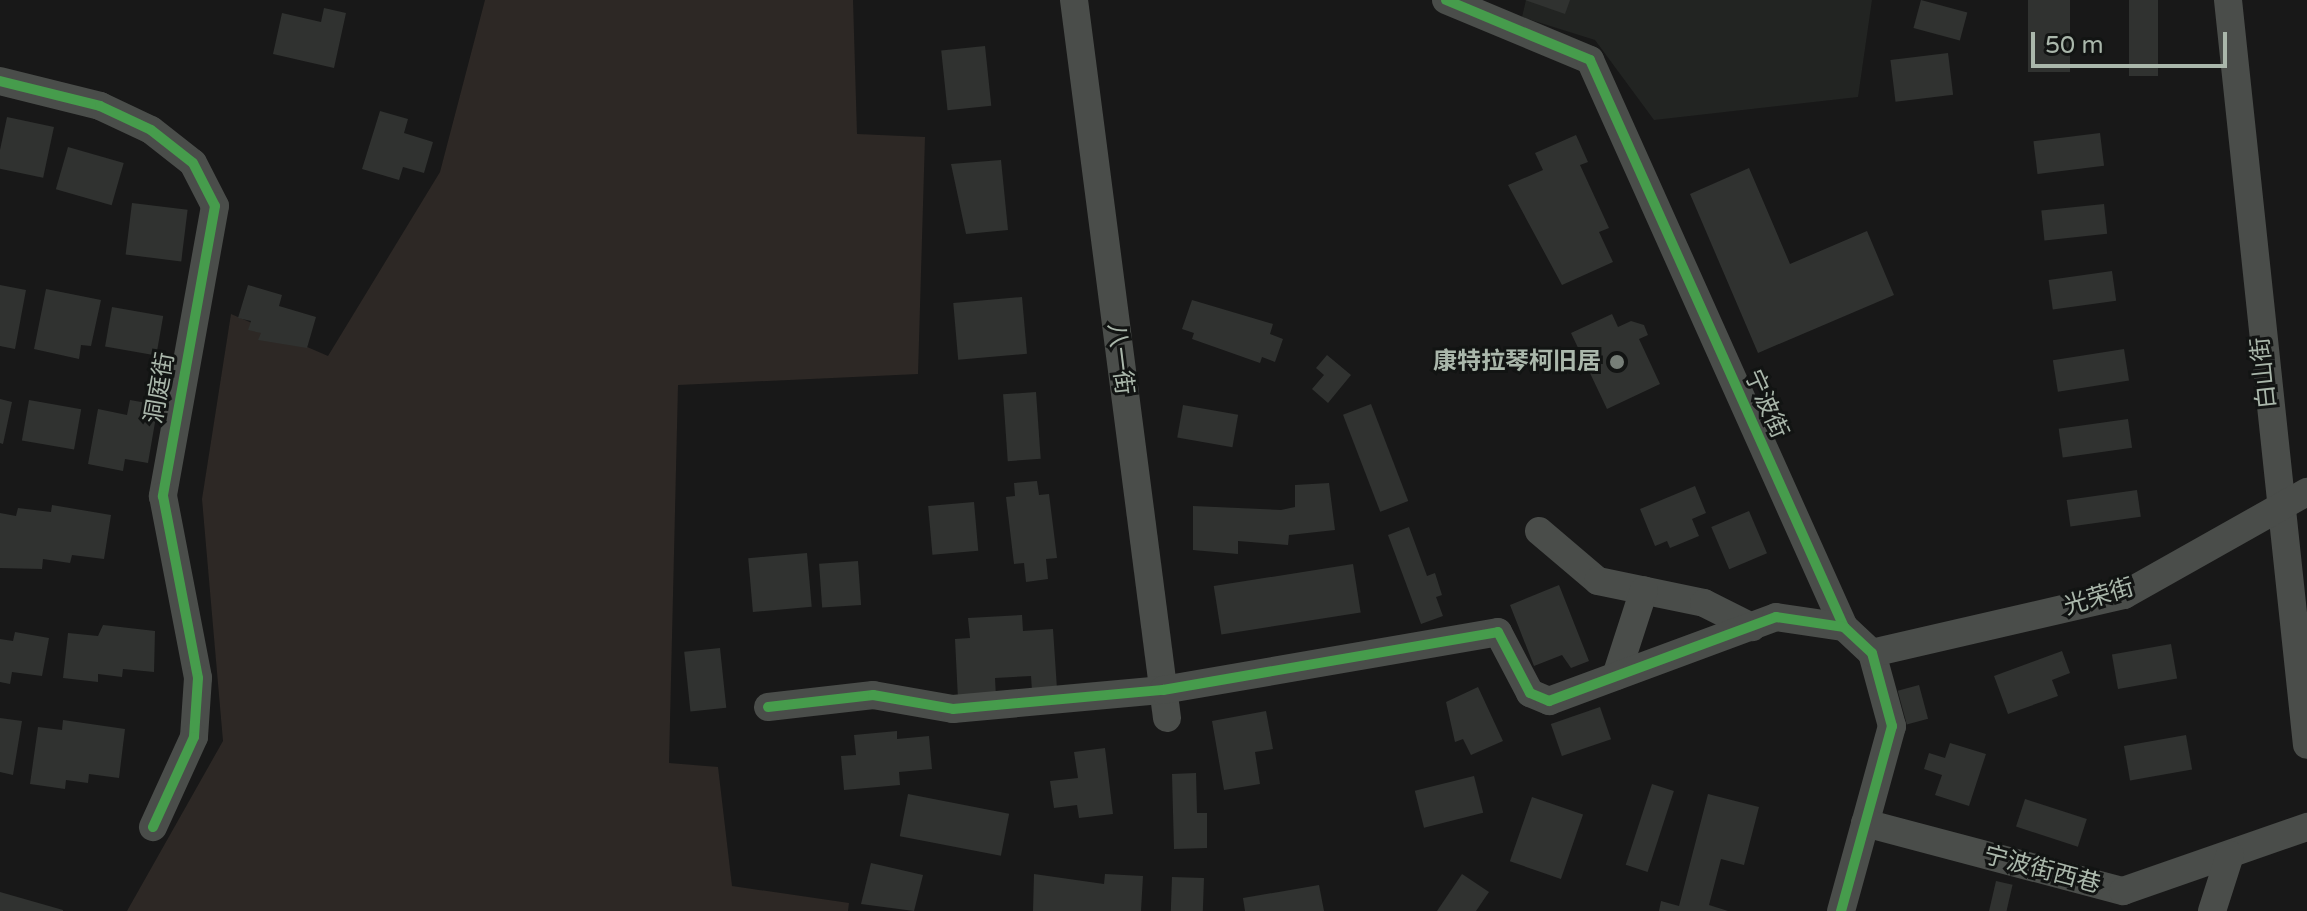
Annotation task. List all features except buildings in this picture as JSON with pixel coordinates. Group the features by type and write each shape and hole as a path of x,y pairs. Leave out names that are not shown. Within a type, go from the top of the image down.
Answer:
{"street":[{"name":"八一街","path":"1074,0 1165,704"},
{"name":"宁波街","path":"1446,0 1590,60 1844,627 1872,653"},
{"name":"白山街","path":"2228,0 2278,509 2300,633 2307,745"},
{"name":"洞庭街","path":"0,81 100,106 151,130 193,163 215,206 163,496 198,678 194,737 153,827"},
{"name":"光荣街","path":"1872,653 2124,595 2307,492"},
{"path":"1539,531 1598,581 1704,603 1752,627"},
{"path":"1616,676 1644,590"},
{"path":"768,707 873,695 953,709 1165,704 1498,632 1530,693 1549,701 1776,617 1844,627"},
{"path":"1841,911 1892,726 1872,653"},
{"name":"宁波街西巷","path":"1865,823 2123,891 2307,827"},
{"path":"2212,911 2230,855"}],"shaded area":[{"path":"485,0 853,0 857,134 925,137 918,374 678,385 669,763 718,767 732,886 849,903 848,911 127,911 223,741 202,499 231,314 328,356 440,172"},
{"path":"1526,0 1872,0 1858,97 1654,120 1595,40 1522,17"}],"cycle path":[{"path":"1446,0 1590,60 1844,627 1872,653 1892,726 1841,911"},
{"path":"0,81 100,106 151,130 193,163 215,206 163,496 198,678 194,737 153,827"},
{"path":"768,707 873,695 953,709 1163,690 1498,632 1530,693 1549,701 1776,617 1844,627"}],"place":[{"name":"康特拉琴柯旧居","path":"1617,362"}]}
